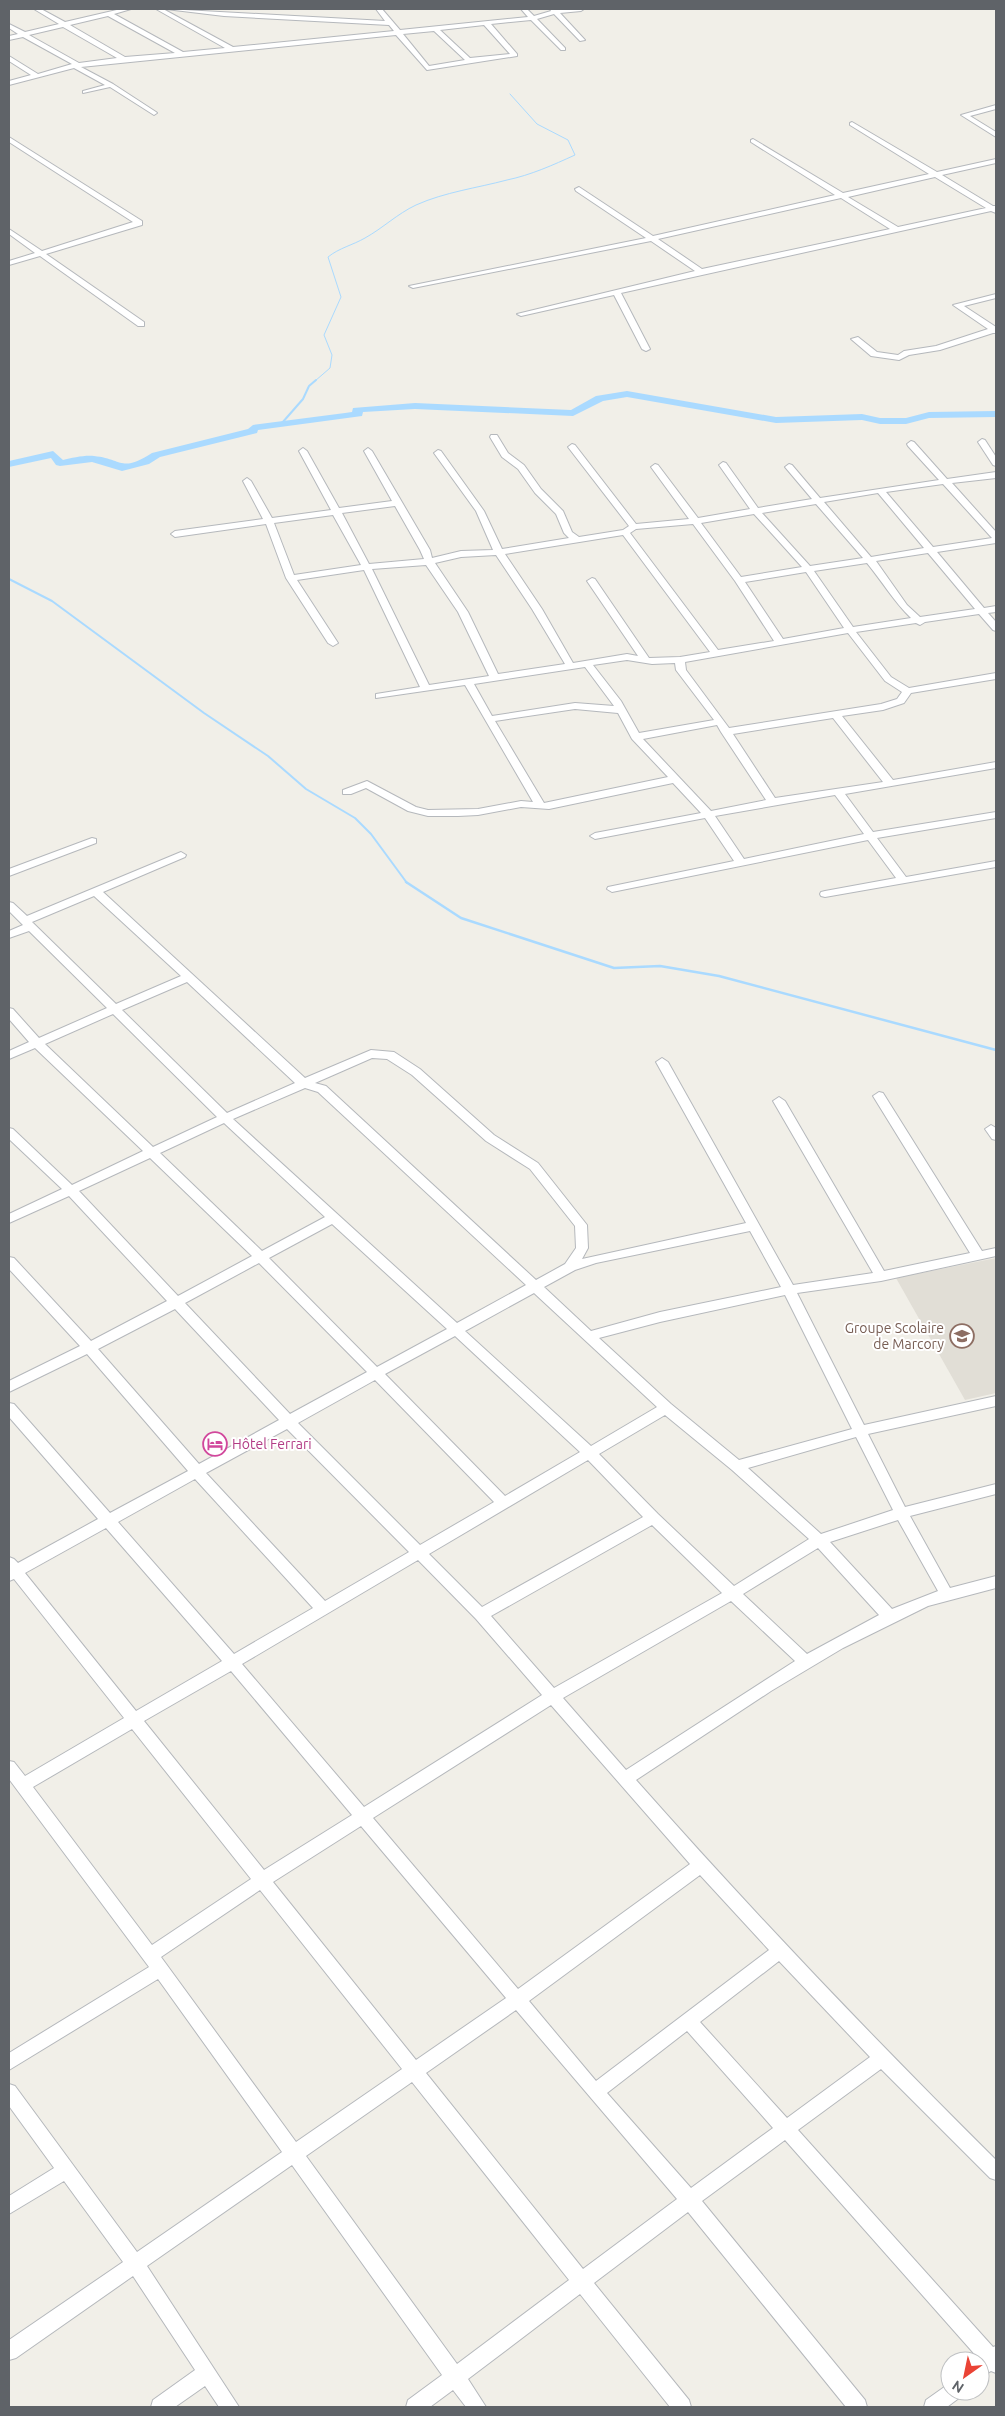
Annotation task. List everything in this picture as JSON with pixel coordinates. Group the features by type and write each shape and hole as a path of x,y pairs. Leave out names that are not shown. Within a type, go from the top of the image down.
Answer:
{"street":[{"path":"37,9 124,59"},
{"path":"9,38 110,15 128,9"},
{"path":"159,9 231,49"},
{"path":"169,9 247,17 352,17 390,23"},
{"path":"379,9 428,68 479,62 515,55 486,23"},
{"path":"524,9 563,49"},
{"path":"9,83 77,66 124,59 436,29 533,18 554,10 581,9"},
{"path":"554,10 582,40"},
{"path":"110,15 181,53"},
{"path":"352,17 367,35"},
{"path":"9,26 111,85 154,113"},
{"path":"436,29 468,60 479,62"},
{"path":"9,58 37,76"},
{"path":"84,92 111,85"},
{"path":"996,107 964,115 996,135"},
{"path":"852,124 995,210"},
{"path":"9,139 139,223 9,263"},
{"path":"753,141 897,230"},
{"path":"413,286 650,239 996,161"},
{"path":"982,164 996,172"},
{"path":"579,188 650,239 701,272"},
{"path":"521,314 701,272 995,210"},
{"path":"9,231 141,324"},
{"path":"616,292 646,349"},
{"path":"996,296 957,305 996,330"},
{"path":"855,339 874,354 899,358 906,353 936,348 996,330"},
{"path":"494,437 505,455 522,467 538,491 560,513 568,532 574,538"},
{"path":"982,442 996,462"},
{"path":"911,444 996,538"},
{"path":"572,447 716,654"},
{"path":"368,450 425,550 429,562 463,612 494,677"},
{"path":"303,451 367,568 426,689"},
{"path":"438,453 480,511 499,552 537,609 570,665"},
{"path":"723,466 756,511 808,569 850,630 888,678 908,690 996,676"},
{"path":"656,467 739,580 780,642"},
{"path":"790,467 884,577 904,608 920,622"},
{"path":"291,578 396,563 429,562 461,554 499,552 574,538 697,521 820,502 880,490 946,483 996,474"},
{"path":"247,481 269,521 291,578 333,643"},
{"path":"880,490 996,628"},
{"path":"175,534 397,503"},
{"path":"739,580 931,551 996,538"},
{"path":"592,581 646,660"},
{"path":"379,696 627,657 646,660 666,660 680,664 716,654 780,642 996,609"},
{"path":"586,662 621,710 636,737 708,814 741,863"},
{"path":"680,664 772,802"},
{"path":"468,683 540,805"},
{"path":"726,732 894,705 901,701 908,690"},
{"path":"490,719 575,706 621,710"},
{"path":"835,714 890,784"},
{"path":"636,737 720,722"},
{"path":"595,836 772,802 996,765"},
{"path":"347,792 367,784 412,809 428,813 478,812 520,804 549,806 675,779"},
{"path":"838,792 903,880"},
{"path":"612,889 871,836 996,815"},
{"path":"9,873 92,841"},
{"path":"9,935 95,891 181,855"},
{"path":"825,894 996,864"},
{"path":"95,891 187,978 303,1083 322,1089 666,1408 737,1466 819,1540 890,1617"},
{"path":"9,905 225,1118 589,1452 653,1518 805,1662"},
{"path":"9,1055 187,978"},
{"path":"9,1012 37,1043 261,1257 504,1502"},
{"path":"9,1219 303,1083 371,1054 390,1055 416,1072 490,1138 534,1166 581,1225 582,1248 570,1267"},
{"path":"662,1062 789,1290 902,1513 947,1595"},
{"path":"879,1096 978,1256"},
{"path":"779,1101 882,1276"},
{"path":"9,1132 70,1190 289,1422 417,1553 481,1615 626,1778 700,1865 882,2058 996,2172"},
{"path":"9,1387 89,1348 333,1218"},
{"path":"682,2407 581,2283 135,1720 11,1570 197,1472 570,1267 595,1259 752,1226"},
{"path":"588,1336 660,1317 789,1290 882,1276 996,1252"},
{"path":"9,1261 89,1348 197,1472 324,1609"},
{"path":"737,1466 861,1431 996,1401"},
{"path":"9,1408 233,1664 595,2092 690,2200 858,2407"},
{"path":"23,1785 233,1664 417,1553 666,1408"},
{"path":"150,1955 262,1880 553,1696 732,1594 819,1540 902,1513 996,1489"},
{"path":"481,1615 653,1518"},
{"path":"626,1778 805,1662 914,1606 996,1582"},
{"path":"9,1767 150,1955 477,2407"},
{"path":"9,2351 518,1999 700,1865"},
{"path":"595,2092 780,1951"},
{"path":"9,2062 160,1969"},
{"path":"688,2020 991,2361"},
{"path":"415,2407 882,2058"},
{"path":"9,2092 135,2264 230,2407"},
{"path":"9,2206 66,2170"},
{"path":"160,2407 207,2372"}],"shaded area":[{"name":"Groupe Scolaire de Marcory","path":"996,1258 996,1393 965,1400 896,1278"}],"waterway":[{"path":"315,381 330,368 332,355 324,335 341,297 328,257 365,238 416,205 450,193 525,175 575,155 568,140 537,124 510,94"},
{"path":"282,423 303,399 309,386 316,380"},
{"path":"9,464 53,454 60,463 93,459 122,468 145,462 156,455 253,431 253,428 358,414 357,410 415,406 573,413 600,398 627,394 776,420 862,417 880,421 906,421 929,415 996,414"},
{"path":"9,579 52,601 204,713 268,756 306,789 355,818 371,834 407,882"},
{"path":"407,882 461,918 614,968 660,966 719,976 996,1050"}],"place":[{"name":"Groupe Scolaire de Marcory","path":"962,1336"},
{"name":"Hôtel Ferrari","path":"215,1444"}]}
